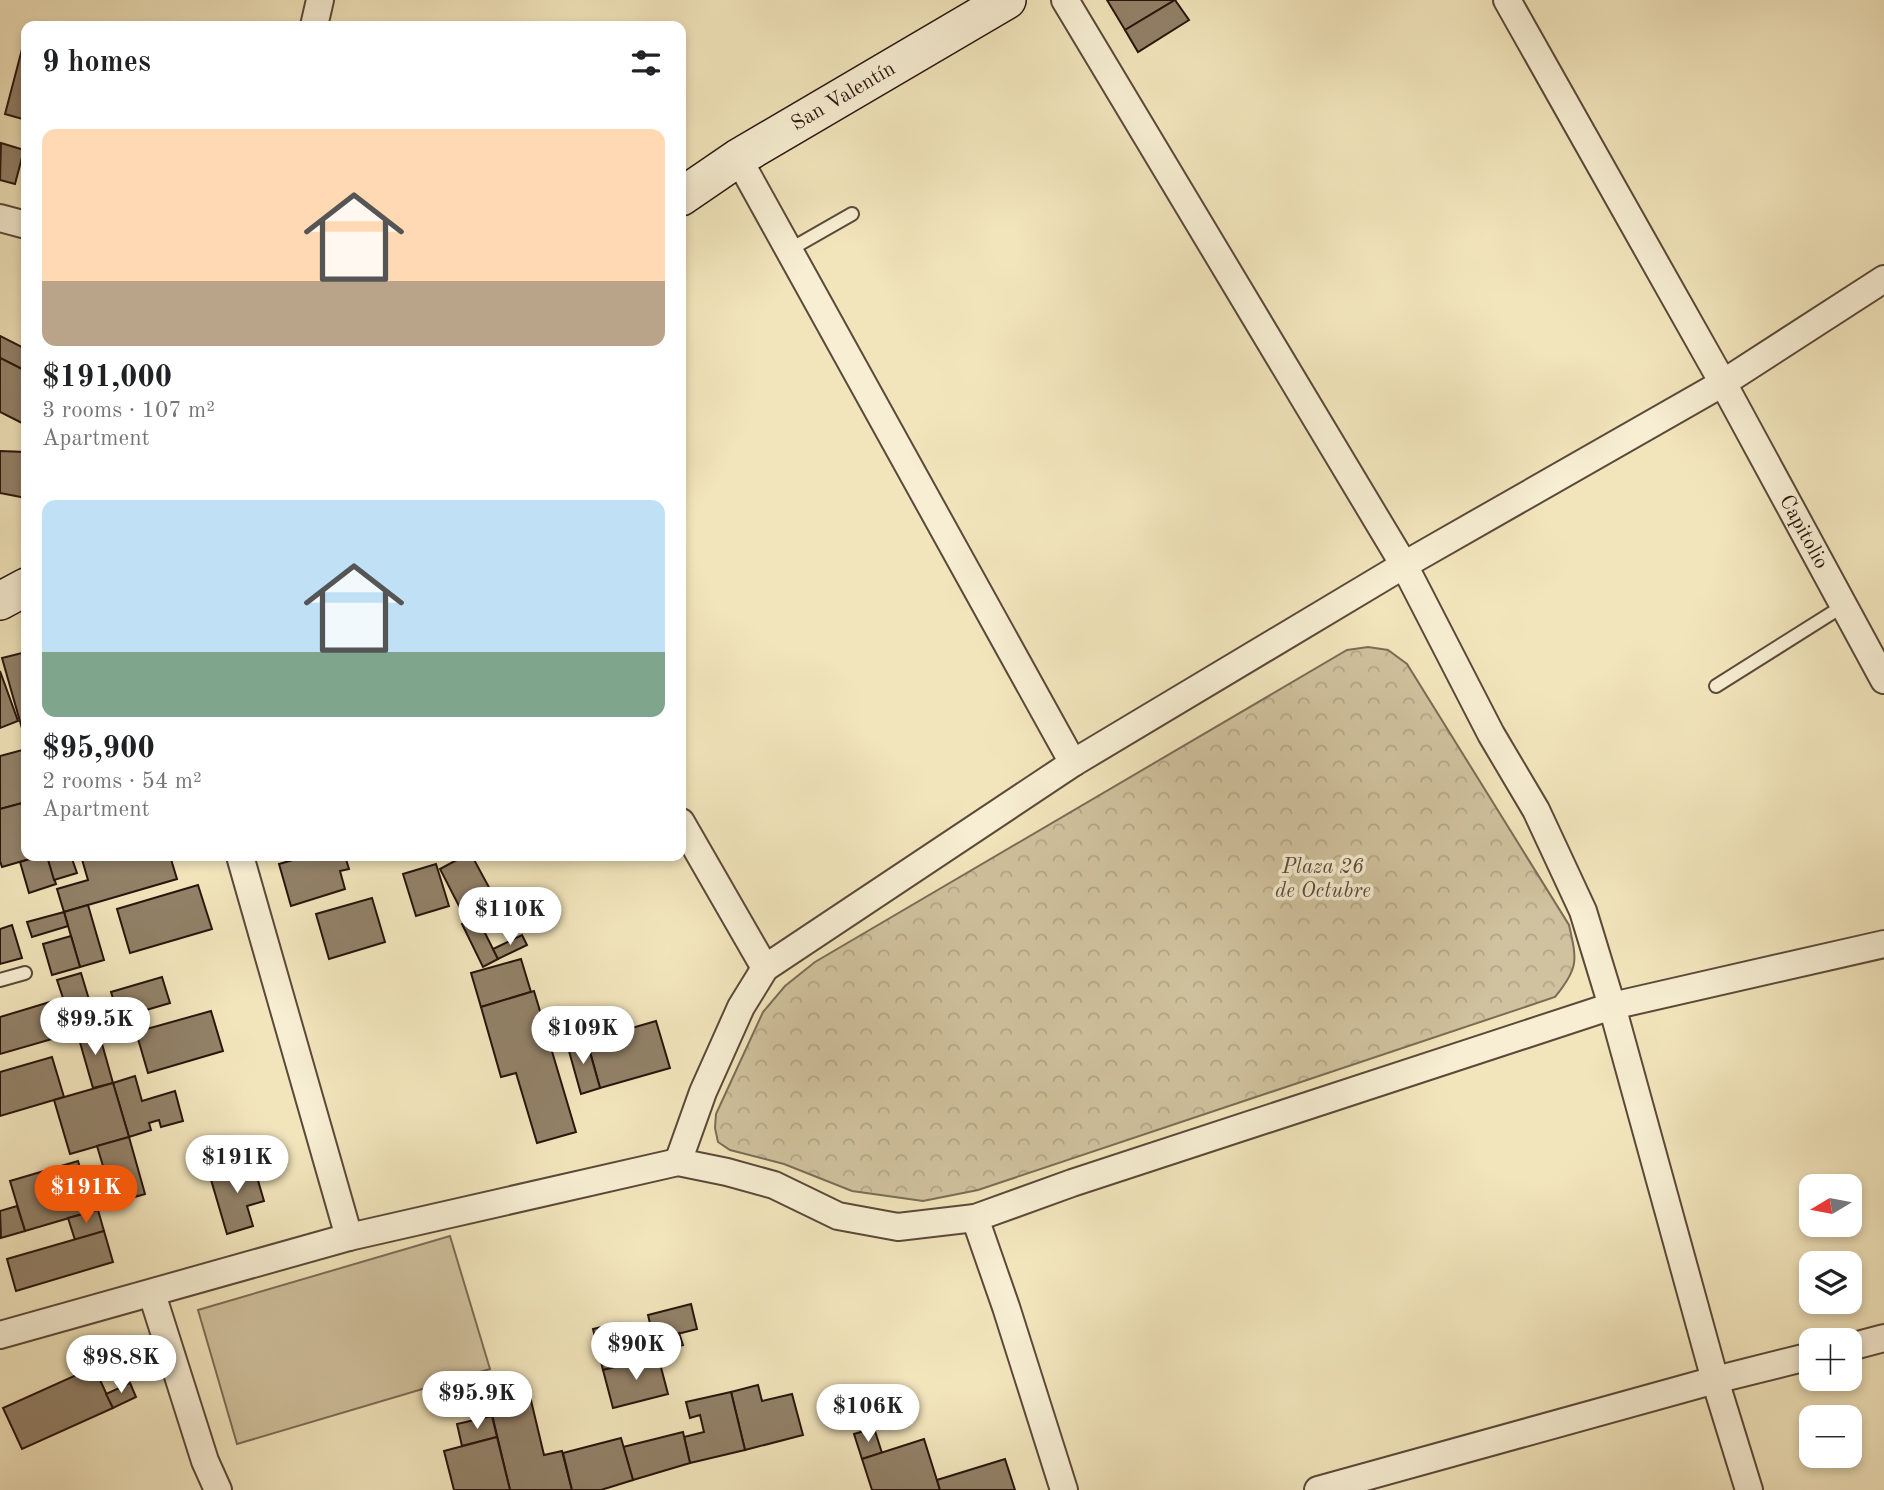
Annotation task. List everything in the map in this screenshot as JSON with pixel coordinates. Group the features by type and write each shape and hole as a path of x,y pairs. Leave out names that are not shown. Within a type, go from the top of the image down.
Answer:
{"main road":[{"name":"San Valentín","path":"686,194 738,158 972,14 1007,0"},
{"path":"0,601 21,590"}],"street":[{"path":"315,21 320,0"},
{"path":"1065,0 1404,565 1491,734 1536,810 1583,911 1612,1006 1714,1380 1749,1490"},
{"name":"Capitolio","path":"1507,0 1723,383 1884,680"},
{"path":"738,158 1073,762"},
{"path":"0,218 21,224"},
{"path":"678,1162 703,1092 741,1007 765,968 1073,762 1404,565 1723,383 1884,279"},
{"path":"686,831 765,968"},
{"path":"241,861 349,1237"},
{"path":"0,1335 349,1237 678,1162 774,1185 838,1216 898,1227 975,1218 1085,1179 1612,1006 1884,944"},
{"path":"975,1218 1064,1490"},
{"path":"152,1294 205,1461 218,1490"},
{"path":"1862,1344 1884,1338"},
{"path":"1318,1490 1799,1359"}],"lane":[{"path":"789,250 852,214"},
{"path":"1716,686 1843,606"},
{"path":"0,980 25,973"}],"green space":[{"name":"Plaza 26 de Octubre","path":"1368,647 1388,650 1407,664 1569,925 1574,963 1572,971 1555,997 978,1190 923,1201 852,1191 784,1164 730,1150 718,1142 716,1114 763,1012 785,986 815,962 1347,650"},
{"path":"450,1236 490,1369 237,1444 198,1310"}],"building":[{"path":"1107,0 1175,0 1125,30"},
{"path":"1175,0 1189,20 1138,52 1125,30"},
{"path":"21,53 21,119 5,114"},
{"path":"1,143 21,149 15,184 0,180"},
{"path":"0,336 21,346 21,368 0,358"},
{"path":"0,358 21,368 21,422 0,412"},
{"path":"0,451 21,452 21,497 0,493"},
{"path":"21,653 21,725 2,658"},
{"path":"0,671 18,721 0,728"},
{"path":"21,750 21,803 0,809 0,756"},
{"path":"21,803 23,861 2,867 0,861 0,809"},
{"path":"48,861 73,861 77,873 54,880"},
{"path":"49,861 56,884 29,893 20,862"},
{"path":"82,861 172,861 177,879 64,912 57,889 88,880"},
{"path":"290,861 347,861 349,869 340,871 345,889 291,906 279,864"},
{"path":"455,861 475,861 491,891 460,908 440,869"},
{"path":"436,864 449,906 416,916 403,874"},
{"path":"198,885 212,929 130,953 117,909"},
{"path":"372,898 385,942 329,959 316,914"},
{"path":"88,905 104,960 80,967 64,912"},
{"path":"64,912 68,926 32,937 27,922"},
{"path":"477,917 498,959 483,967 462,924"},
{"path":"12,925 22,958 0,964 0,929"},
{"path":"522,935 527,945 498,959 493,949"},
{"path":"71,936 80,967 52,975 43,944"},
{"path":"521,959 531,992 481,1007 471,973"},
{"path":"81,973 97,1026 0,1054 0,1017 63,998 57,980"},
{"path":"162,977 170,1003 119,1018 111,992"},
{"path":"534,991 576,1132 537,1143 516,1073 501,1077 481,1007"},
{"path":"211,1011 223,1051 148,1073 136,1032"},
{"path":"656,1021 670,1068 600,1088 587,1041"},
{"path":"97,1026 113,1083 93,1088 77,1032"},
{"path":"586,1038 600,1088 581,1094 567,1044"},
{"path":"52,1057 64,1097 0,1116 0,1072"},
{"path":"135,1076 142,1101 175,1091 183,1121 161,1127 159,1120 149,1123 151,1130 129,1137 113,1083"},
{"path":"113,1083 129,1137 70,1154 54,1100"},
{"path":"129,1137 145,1194 114,1203 97,1146"},
{"path":"252,1160 264,1201 247,1206 253,1226 227,1234 209,1173"},
{"path":"78,1161 93,1211 25,1231 10,1181"},
{"path":"17,1206 25,1231 1,1238 0,1211"},
{"path":"98,1210 104,1231 75,1240 68,1218"},
{"path":"104,1231 113,1262 16,1291 7,1259"},
{"path":"691,1304 697,1329 654,1340 648,1315"},
{"path":"619,1323 629,1364 603,1370 593,1329"},
{"path":"679,1333 683,1345 656,1352 654,1340"},
{"path":"658,1356 668,1394 613,1408 603,1370"},
{"path":"94,1367 113,1408 22,1449 3,1408"},
{"path":"130,1383 136,1397 113,1408 106,1394"},
{"path":"758,1385 762,1401 792,1394 803,1435 745,1450 731,1392"},
{"path":"529,1392 544,1455 562,1451 572,1490 510,1490 489,1402"},
{"path":"731,1392 745,1450 690,1463 684,1437 704,1432 700,1415 690,1418 686,1402"},
{"path":"492,1416 497,1437 462,1446 457,1424"},
{"path":"874,1428 882,1453 862,1459 854,1434"},
{"path":"683,1432 690,1463 633,1480 623,1447"},
{"path":"497,1437 510,1490 454,1490 444,1451"},
{"path":"621,1438 633,1480 601,1490 572,1490 563,1453"},
{"path":"924,1439 940,1490 872,1490 862,1459"},
{"path":"1005,1459 1015,1490 940,1490 937,1480"}]}
